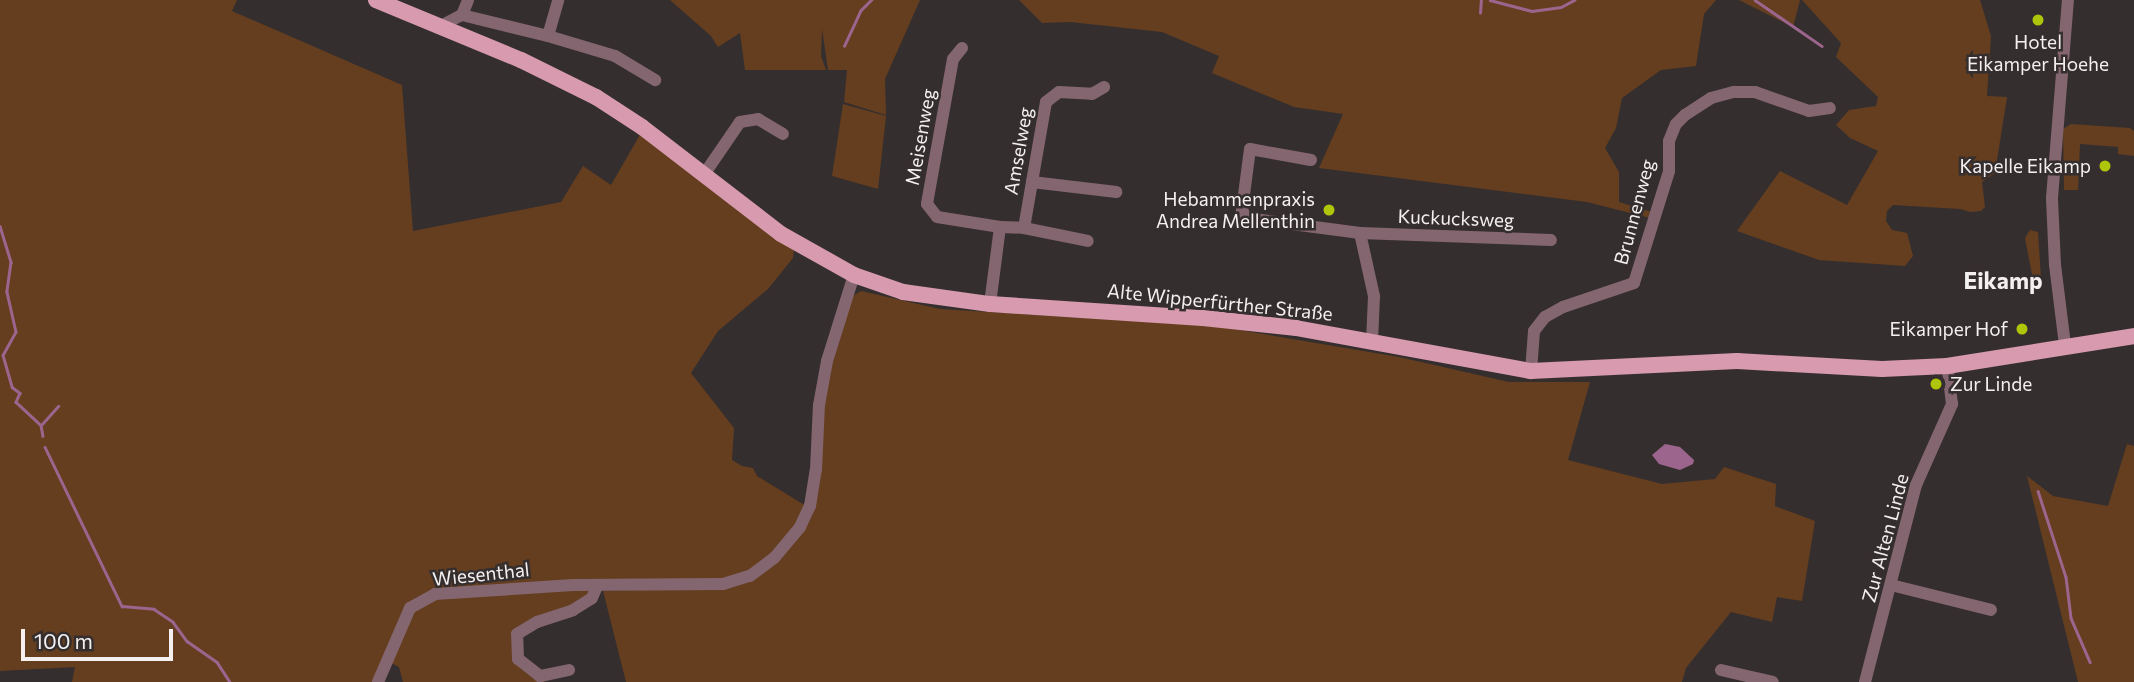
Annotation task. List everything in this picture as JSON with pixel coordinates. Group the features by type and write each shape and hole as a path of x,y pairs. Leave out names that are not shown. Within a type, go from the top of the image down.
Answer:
{"main road":[{"name":"Alte Wipperfürther Straße","path":"376,0 521,60 596,97 642,127 780,234 854,275 902,292 990,304 1203,318 1371,341 1478,364 1531,372 1737,361 1882,369 1947,366 2134,336"}],"street":[{"path":"439,27 462,15 468,0"},
{"path":"548,36 558,0"},
{"path":"2065,345 2054,265 2052,198 2068,0"},
{"path":"462,15 615,56 655,80"},
{"name":"Meisenweg","path":"962,48 953,59 928,204 937,217 1000,227"},
{"name":"Amselweg","path":"1024,228 1046,102 1059,92 1092,94 1104,87"},
{"name":"Brunnenweg","path":"1531,372 1534,331 1545,317 1563,307 1634,283 1669,171 1669,141 1676,124 1685,114 1711,98 1734,92 1755,92 1809,111 1830,108"},
{"path":"704,176 740,122 758,119 783,134"},
{"name":"Kuckucksweg","path":"1311,160 1250,149 1242,210 1247,218 1360,233 1551,240"},
{"path":"1032,183 1116,192"},
{"path":"990,304 1000,227 1024,228 1088,241"},
{"path":"1360,233 1374,296 1371,341"},
{"name":"Wiesenthal","path":"378,682 410,608 435,594 597,586 723,584 750,576 775,557 800,527 812,496 816,470 818,404 854,275"},
{"name":"Zur Alten Linde","path":"1865,682 1916,485 1952,404 1947,366"},
{"path":"1891,585 1991,610"},
{"path":"569,670 540,676 518,659 517,634 537,622 573,610 592,598 597,586"},
{"path":"1721,670 1773,682"}],"shaded area":[{"path":"0,0 237,0 232,11 402,85 413,231 561,202 583,166 611,185 641,133 794,249 793,258 768,289 718,331 691,373 734,428 732,460 753,468 757,476 806,506 797,525 774,552 748,572 724,580 597,585 591,597 516,633 517,661 545,682 403,682 399,667 383,659 372,682 72,682 75,667 0,671"},
{"path":"670,0 920,0 885,79 886,115 844,102 847,70 828,70 822,29 821,56 826,70 745,70 740,33 718,47 711,36"},
{"path":"1019,0 1716,0 1704,14 1696,66 1661,70 1622,98 1616,128 1605,148 1619,172 1619,202 1655,213 1654,219 1587,202 1319,168 1343,114 1294,107 1212,73 1219,56 1162,32 1070,22 1042,23"},
{"path":"1739,0 1800,0 1793,27"},
{"path":"1802,0 1980,0 1991,36 1987,96 2007,97 1995,173 1982,182 1985,207 1981,211 1893,205 1887,211 1886,221 1892,230 1907,233 1913,256 1905,266 1819,260 1737,231 1780,171 1847,205 1878,151 1850,138 1836,125 1849,110 1876,106 1878,97 1836,57 1841,43"},
{"path":"843,104 886,116 878,189 832,176"},
{"path":"2071,124 2130,128 2134,131 2134,156 2118,154 2118,147 2080,144 2078,190 2064,190 2063,129"},
{"path":"2030,230 2038,232 2041,278 2034,285 2025,238"},
{"path":"861,291 940,309 1215,326 1399,357 1509,382 1590,382 1568,460 1662,484 1715,479 1724,467 1776,484 1775,506 1815,521 1802,601 1777,597 1772,622 1731,612 1686,668 1682,682 626,682 603,591 725,588 805,530 830,362 853,296"},
{"path":"1665,444 1680,447 1694,460 1693,464 1680,470 1659,464 1652,455"},
{"path":"2127,444 2134,446 2134,682 2078,682 2027,476 2053,496 2108,506"}],"waterway":[{"path":"844,46 860,11 871,0"},
{"path":"1480,13 1481,0"},
{"path":"1490,0 1532,11 1561,7 1574,0"},
{"path":"1755,0 1822,46"},
{"path":"0,226 11,262 7,292 16,332 3,355 12,387 20,393 16,402 41,425 43,436"},
{"path":"42,424 58,406"},
{"path":"45,447 122,606 154,609 173,622 187,641 217,662 230,682"},
{"path":"2038,491 2066,577 2071,618 2090,662"}],"place":[{"name":"Hotel Eikamper Hoehe","path":"2038,20"},
{"name":"Kapelle Eikamp","path":"2105,166"},
{"name":"Hebammenpraxis Andrea Mellenthin","path":"1329,210"},
{"name":"Eikamper Hof","path":"2022,329"},
{"name":"Zur Linde","path":"1936,384"}],"district":[{"name":"Eikamp","path":"2003,280"}]}
